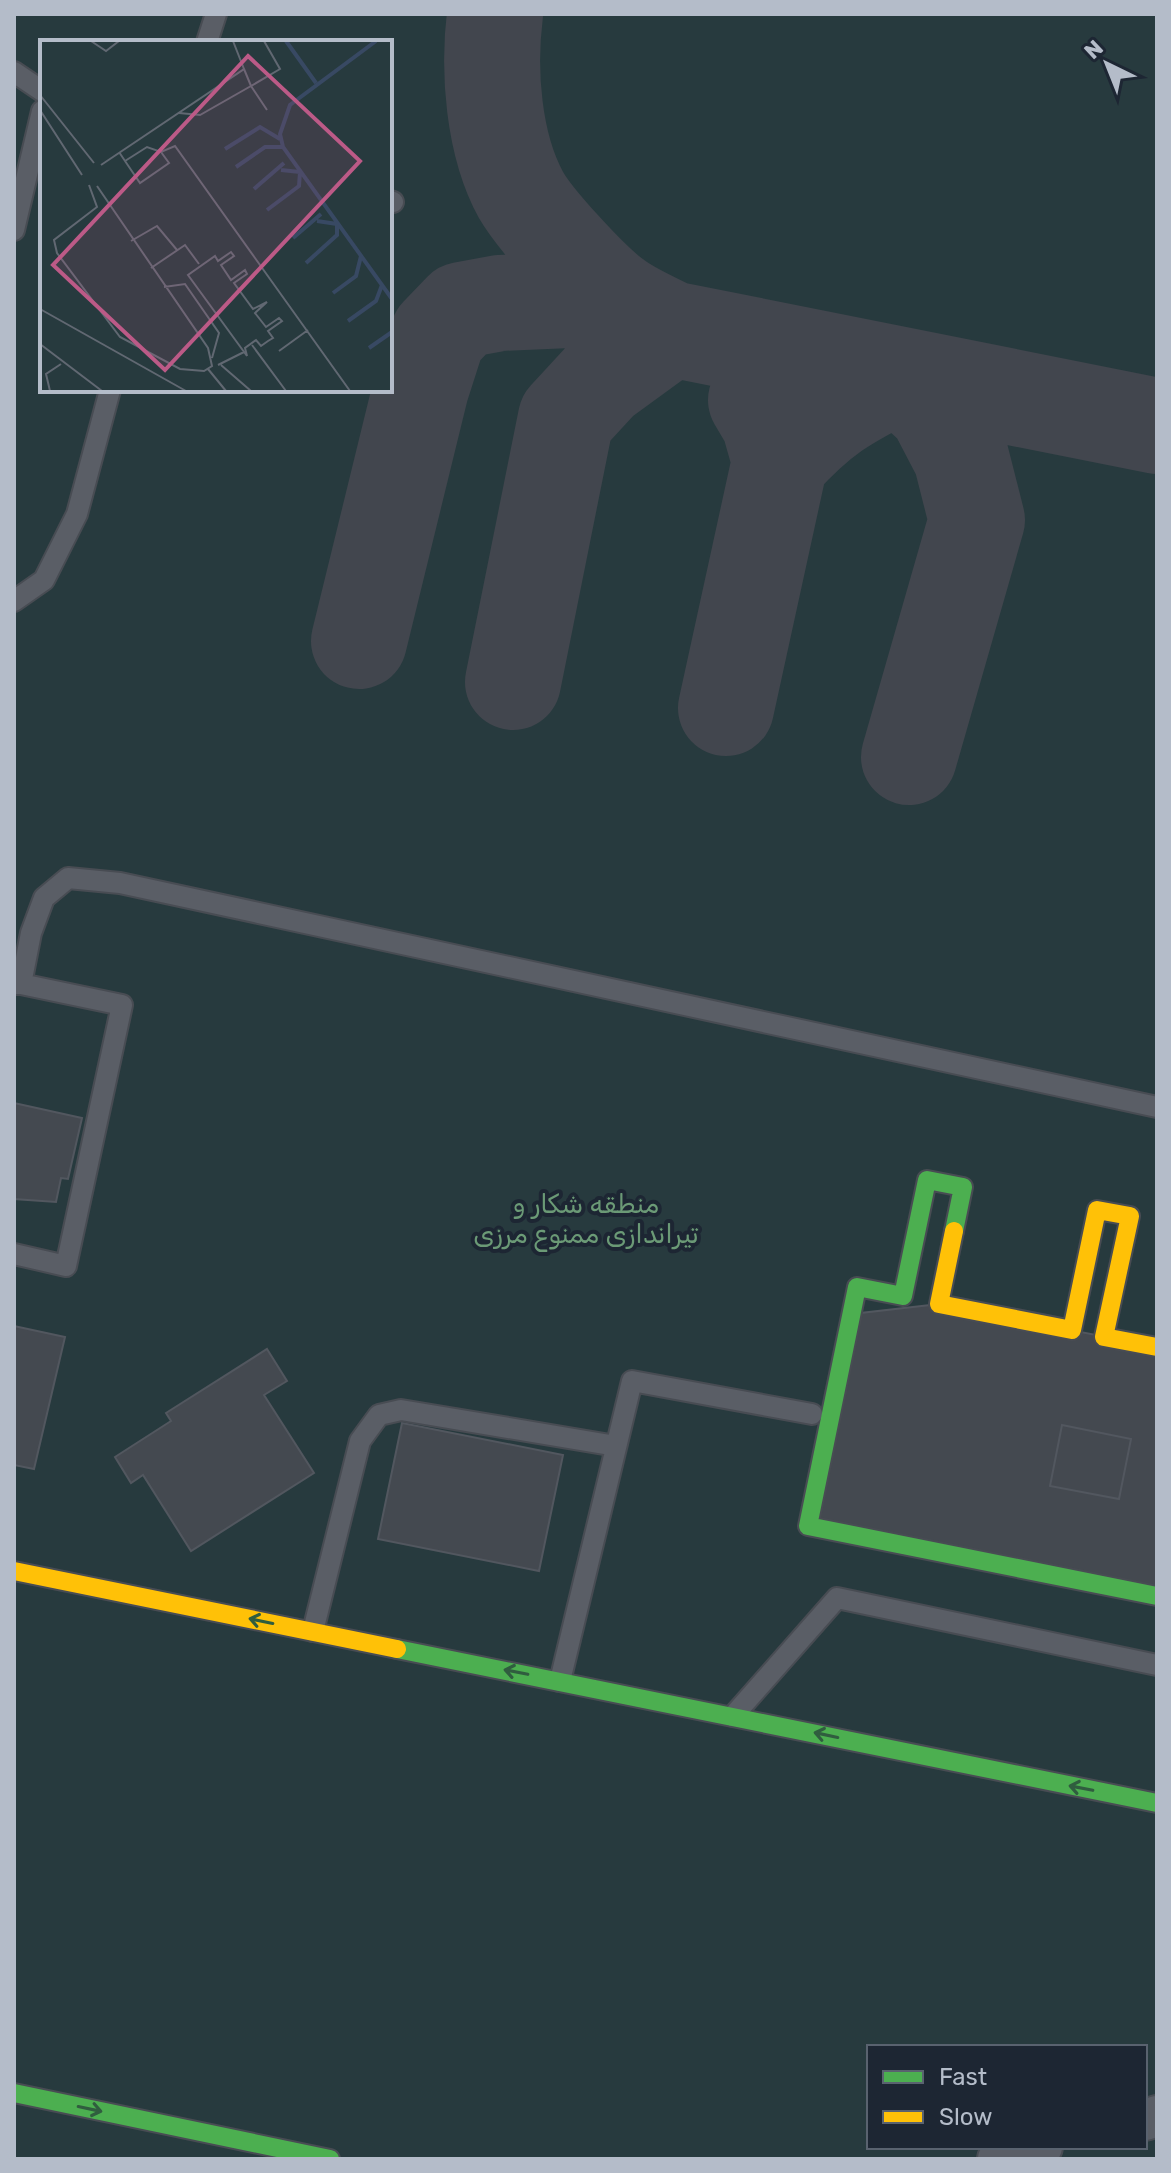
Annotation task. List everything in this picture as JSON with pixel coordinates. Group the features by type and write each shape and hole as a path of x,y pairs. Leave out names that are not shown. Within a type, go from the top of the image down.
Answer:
{"street":[{"path":"1157,1347 1104,1337 1130,1216 1097,1210 1072,1330 939,1304 963,1187 927,1180 903,1296 857,1287 808,1526 1157,1596"},
{"path":"14,1571 1157,1803"},
{"path":"14,2093 330,2159"},
{"path":"998,2159 1035,2149"}],"lane":[{"path":"208,40 216,14"},
{"path":"14,72 40,90"},
{"path":"14,230 40,120"},
{"path":"14,601 44,580 77,514 109,392"},
{"path":"14,1254 66,1266 122,1005 17,984 44,898 68,878 135,886 971,1058 1136,1093 1157,1107"},
{"path":"560,1681 632,1381 812,1414"},
{"path":"313,1631 360,1441 379,1415 401,1410 616,1446"},
{"path":"733,1716 837,1598 1157,1665"}],"green space":[{"name":"منطقه شکار و تیراندازی ممنوع مرزی","path":"14,14 1157,14 1157,2159 14,2159"}],"building":[{"path":"14,1103 82,1118 68,1179 61,1178 56,1202 14,1199"},
{"path":"939,1304 1157,1347 1157,1596 808,1526 852,1314","holes":["1062,1425 1131,1439 1119,1499 1050,1486"]},
{"path":"14,1326 65,1337 34,1469 14,1465"},
{"path":"267,1349 287,1381 264,1395 314,1473 191,1551 143,1475 131,1483 115,1457 171,1421 166,1413"},
{"path":"402,1423 563,1455 539,1571 378,1539"},
{"path":"1062,1425 1131,1439 1119,1499 1050,1486"}],"taxiway":[{"path":"495,14 492,59 495,106 504,153 512,175 528,206 550,233 590,276 626,306 671,329 1157,426"},
{"path":"359,641 421,388 438,335 462,310 500,303 614,298"},
{"path":"513,682 566,418 601,380 671,329"},
{"path":"780,461 808,432 835,411 899,375 936,409 961,457 977,520 909,757"},
{"path":"726,708 780,461 769,422 756,400"}],"traffic: fast":[{"path":"954,1231 963,1187 927,1180 903,1296 857,1287 808,1526 1157,1596"},
{"path":"397,1649 1157,1803"},
{"path":"14,2093 330,2159"}],"traffic: slow":[{"path":"954,1231 939,1304 1072,1330 1097,1210 1130,1216 1104,1337 1157,1347"},
{"path":"14,1571 397,1649"}]}
